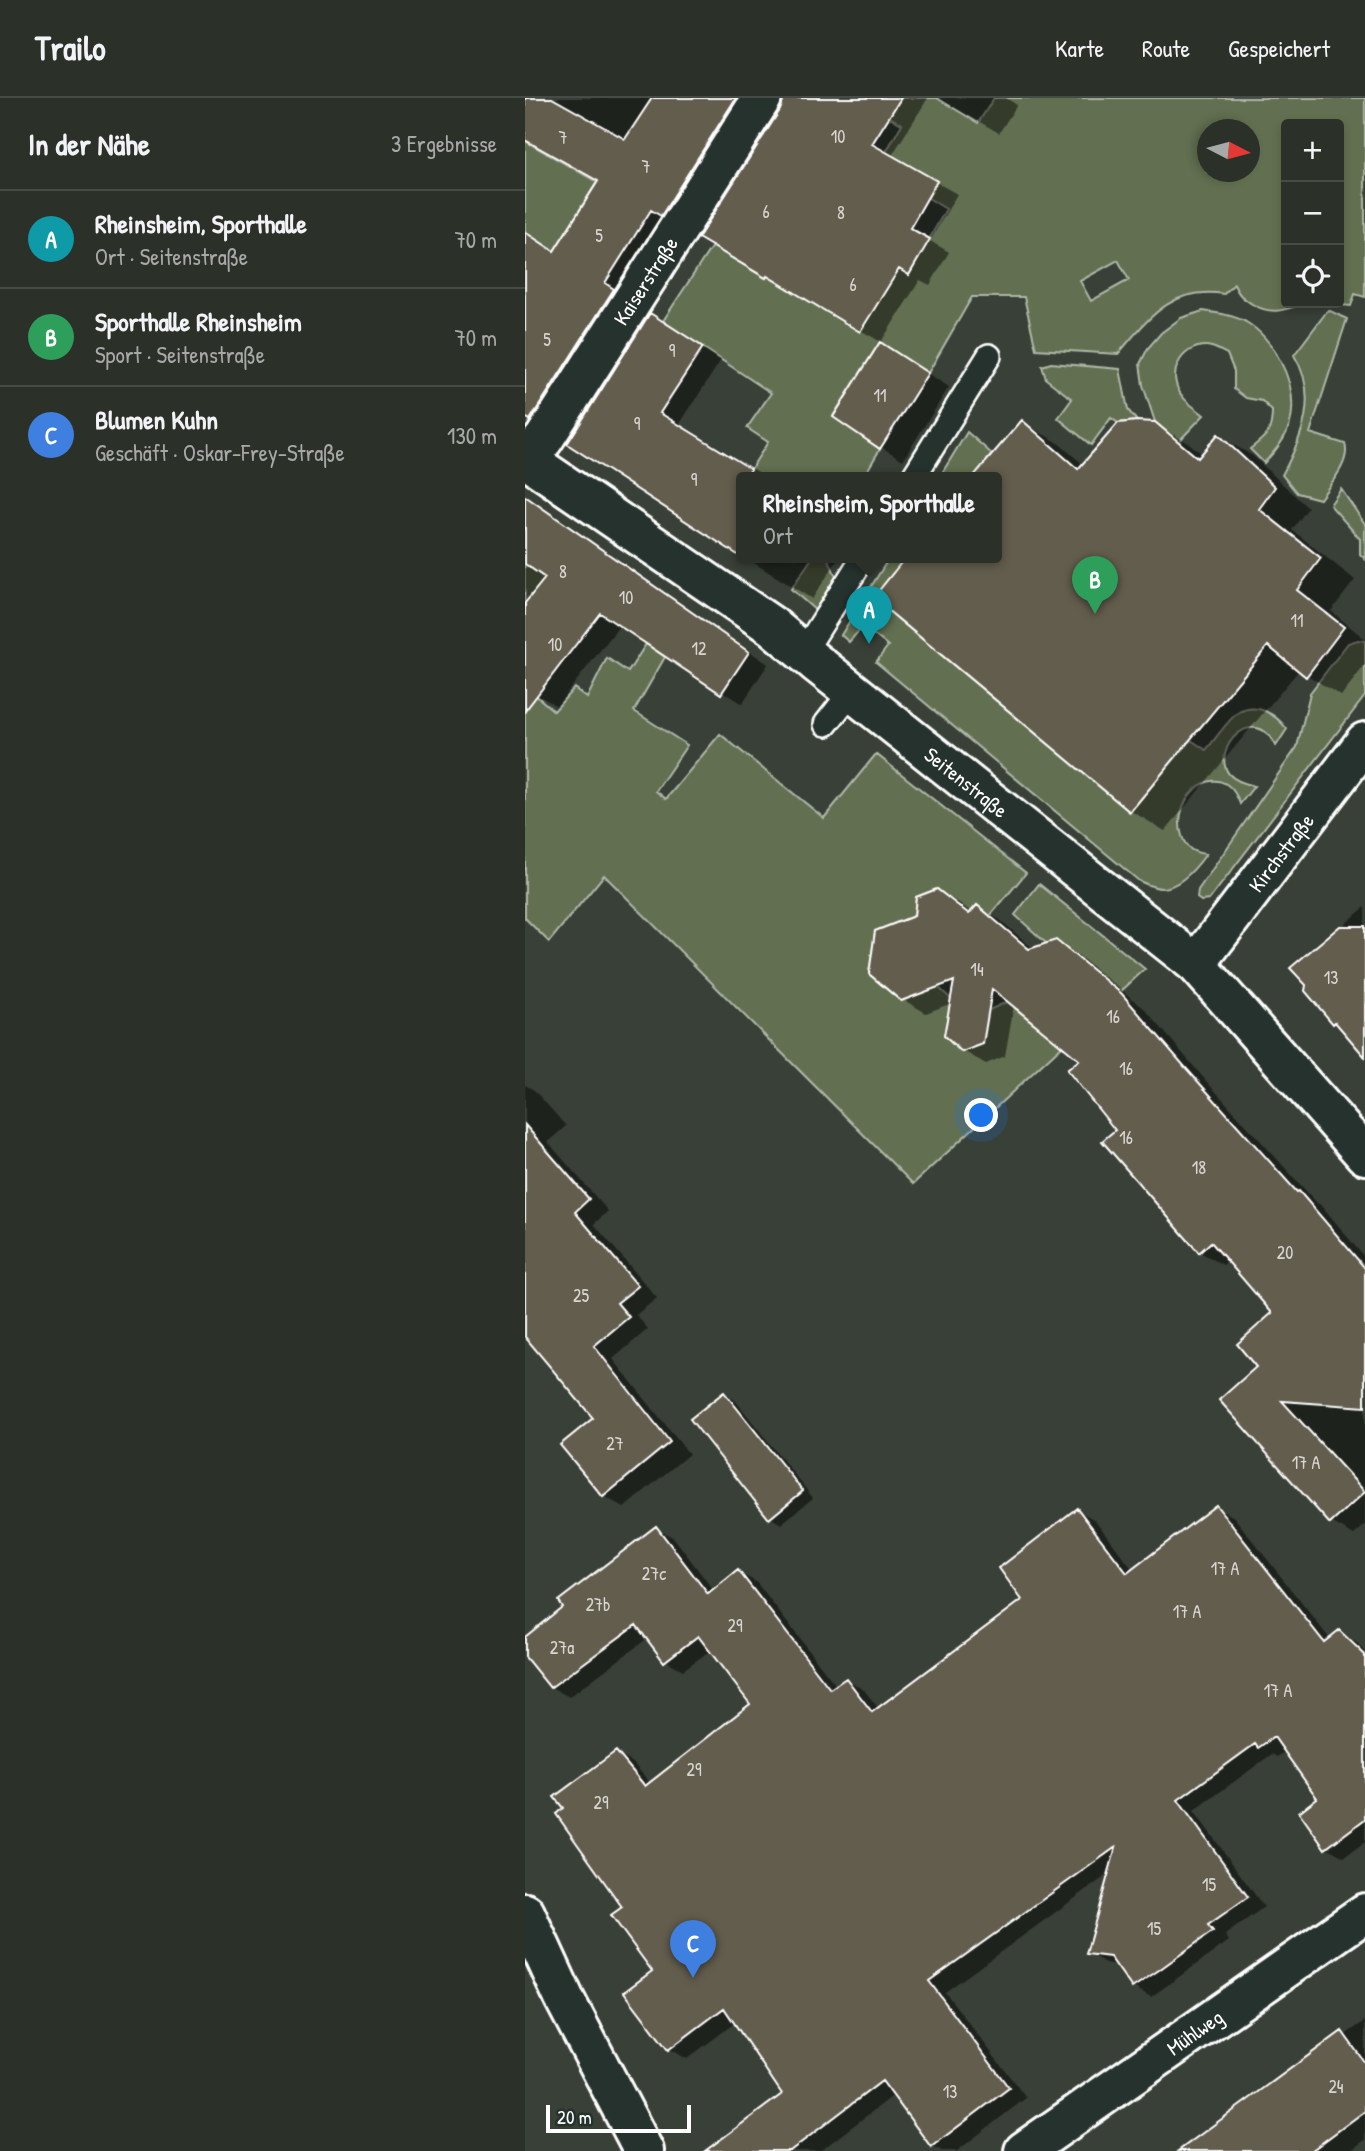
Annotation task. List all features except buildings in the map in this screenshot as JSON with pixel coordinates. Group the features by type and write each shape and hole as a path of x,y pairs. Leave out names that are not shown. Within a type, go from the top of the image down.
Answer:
{"street":[{"name":"Kaiserstraße","path":"526,459 544,439 762,98"},
{"name":"Seitenstraße","path":"526,459 772,626 1196,964 1365,1155"},
{"name":"Kirchstraße","path":"1196,964 1365,742"},
{"path":"525,1913 564,1998 644,2151"},
{"name":"Mühlweg","path":"1024,2151 1365,1913"}],"lane":[{"path":"917,472 989,356"},
{"path":"803,653 860,563"},
{"path":"826,724 852,691"}],"green space":[{"path":"901,98 937,98 978,123 994,98 1365,98 1365,297 1355,294 1351,306 1344,305 1344,119 1281,119 1281,308 1291,308 1272,311 1259,308 1243,298 1234,284 1224,294 1189,295 1163,307 1118,354 1036,349 1024,297 972,297 928,373 880,342 833,416 880,449 867,472 749,472 768,442 747,428 771,393 663,321 712,246 765,278 793,238 860,331 899,269 909,275 946,209 928,198 937,181 886,152 902,124 889,117","holes":["1118,260 1129,280 1091,301 1080,281"]},
{"path":"525,141 597,182 549,259 525,237"},
{"path":"1328,310 1347,319 1310,433 1345,444 1346,451 1339,473 1320,499 1297,493 1282,475 1302,431 1307,401 1302,370 1294,355"},
{"path":"1203,311 1236,318 1256,329 1273,349 1286,373 1292,399 1291,419 1283,440 1264,463 1250,449 1267,433 1272,411 1262,401 1246,398 1234,389 1234,371 1227,354 1214,348 1197,347 1189,351 1178,364 1176,372 1175,380 1183,397 1204,415 1178,442 1155,422 1143,385 1140,364 1148,348 1161,333 1181,318"},
{"path":"1051,363 1120,369 1128,410 1137,421 1118,423 1111,418 1091,445 1058,418 1072,399 1046,379 1042,366"},
{"path":"967,432 992,454 978,472 943,472"},
{"path":"1341,489 1365,524 1365,559 1360,554 1360,539 1330,505"},
{"path":"809,563 830,563 837,579 816,611 791,589"},
{"path":"886,563 901,563 873,598 1130,812 1191,740 1206,750 1239,712 1260,709 1272,715 1287,729 1276,746 1267,733 1257,728 1246,729 1237,734 1225,753 1225,764 1229,774 1254,786 1240,804 1232,789 1222,782 1210,781 1199,786 1190,795 1183,807 1180,821 1182,836 1191,850 1206,854 1187,876 1175,885 1153,887 1139,881 876,662 888,646 863,626 849,642 841,635"},
{"path":"525,564 545,578 525,603"},
{"path":"1365,641 1365,696 1209,900 1201,901 1197,898 1198,890 1297,747 1310,693 1348,643"},
{"path":"646,644 665,657 634,711 687,745 656,791 666,799 720,734 824,818 876,754 1026,873 990,916 977,905 969,914 937,889 916,897 914,916 875,931 869,974 901,1001 938,987 951,999 944,1036 961,1052 983,1044 989,1010 1007,1002 1035,1024 1078,1008 1046,943 1015,915 1039,884 1145,969 913,1184 604,875 549,942 525,918 525,686 554,711 574,688 587,698 607,658 628,672"}],"place":[{"name":"Sporthalle Rheinsheim","path":"1095,614"},
{"name":"Rheinsheim, Sporthalle","path":"869,644"},
{"name":"Blumen Kuhn","path":"693,1978"}]}
